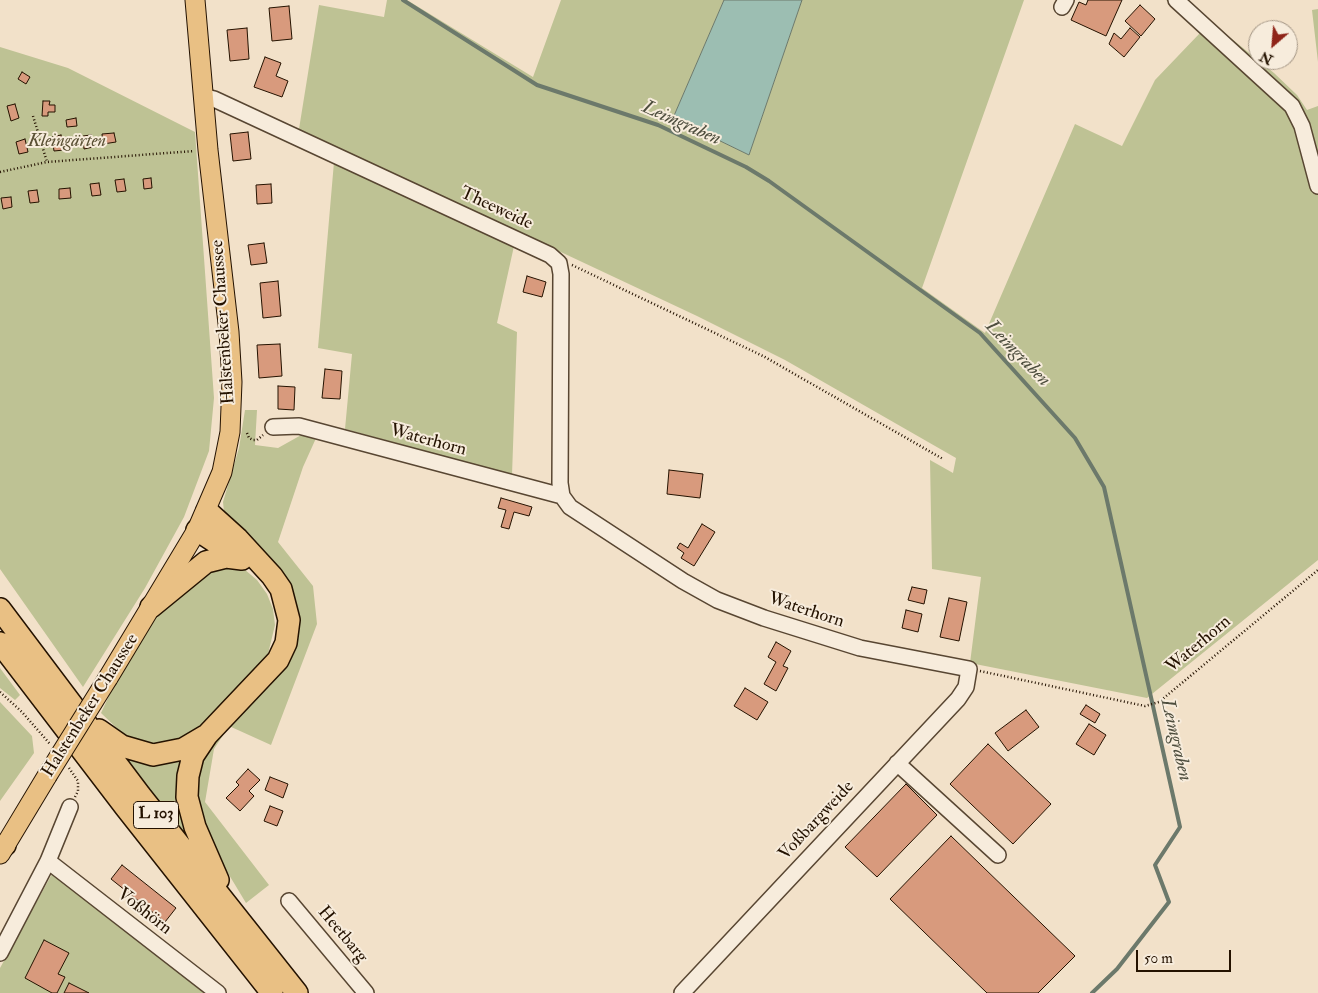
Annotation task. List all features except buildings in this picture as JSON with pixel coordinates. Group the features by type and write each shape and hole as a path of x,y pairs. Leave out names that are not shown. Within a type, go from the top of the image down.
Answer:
{"highway":[{"name":"L 103","path":"207,511 238,539 272,576 281,588 288,611 288,633 283,652 273,667 207,735 193,756 188,776 187,797 195,827 231,909"},
{"path":"197,530 272,576"},
{"path":"151,607 206,562 226,557 242,559"},
{"name":"L 103","path":"0,609 297,993"},
{"name":"L 103","path":"0,644 272,993"},
{"name":"L 103","path":"84,720 122,746 144,754 171,753 207,735"}],"main road":[{"name":"Halstenbeker Chaussee","path":"2,850 197,530 207,511 222,472 230,432 232,382 229,332 202,96 195,0"}],"street":[{"path":"1176,0 1292,106 1302,126 1318,186"},
{"name":"Theeweide","path":"202,96 214,99 550,255 558,263"},
{"path":"558,263 561,274 560,483 562,496"},
{"name":"Waterhorn","path":"273,427 299,426 562,496 570,507 683,581 717,600 764,618 860,648 969,669"},
{"name":"Voßbargweide","path":"682,993 958,698 966,686 969,669"},
{"path":"897,763 998,855"},
{"path":"0,953 48,861 70,807"},
{"name":"Voßhörn","path":"48,861 218,993"},
{"name":"Heetbarg","path":"289,901 366,993"}],"path":[{"path":"33,116 47,162"},
{"path":"0,172 47,162 208,150"},
{"path":"558,263 574,265 722,335 943,459"},
{"path":"247,424 249,438 257,440"},
{"name":"Waterhorn","path":"969,669 1145,706 1159,702 1318,570"}],"green space":[{"path":"387,0 407,0 533,77 561,0 724,0 673,118 749,155 802,0 1024,0 922,288 985,333 1075,124 1122,146 1155,80 1200,33 1166,0 1187,0 1201,14 1248,52 1248,70 1270,70 1297,95 1307,110 1318,106 1318,560 1147,698 970,663 981,577 932,569 930,460 953,473 956,458 785,360 697,316 299,129 319,5 384,17"},
{"path":"1318,9 1318,62 1312,10"},
{"name":"Kleingärten","path":"0,47 68,68 195,132 214,398 209,451 184,517 145,588 83,687 0,569"},
{"path":"334,162 514,246 497,323 517,332 512,475 345,429 352,354 318,348"},
{"path":"245,410 257,410 255,445 278,448 303,434 317,436 303,467 278,542 313,586 317,624 271,745 229,726 214,749 205,802 269,885 246,903 208,840 194,802 195,774 207,747 230,721 270,686 291,652 296,624 224,512 223,502 239,448"},
{"path":"219,565 244,569 257,580 267,594 273,609 275,625 268,654 234,696 195,733 174,743 145,745 125,736 101,713 127,657 162,610"},
{"path":"0,668 20,695 15,700 0,688"},
{"path":"0,702 32,736 34,753 0,801"},
{"path":"189,751 201,860 120,753"},
{"path":"52,874 208,993 0,993 0,968"}],"water":[{"path":"724,0 802,0 749,155 673,118"}],"waterway":[{"name":"Leimgraben","path":"403,0 537,85 658,125 746,167 769,181 980,333 1075,438 1104,487 1180,827 1155,865 1169,902 1117,969 1092,993"}]}
